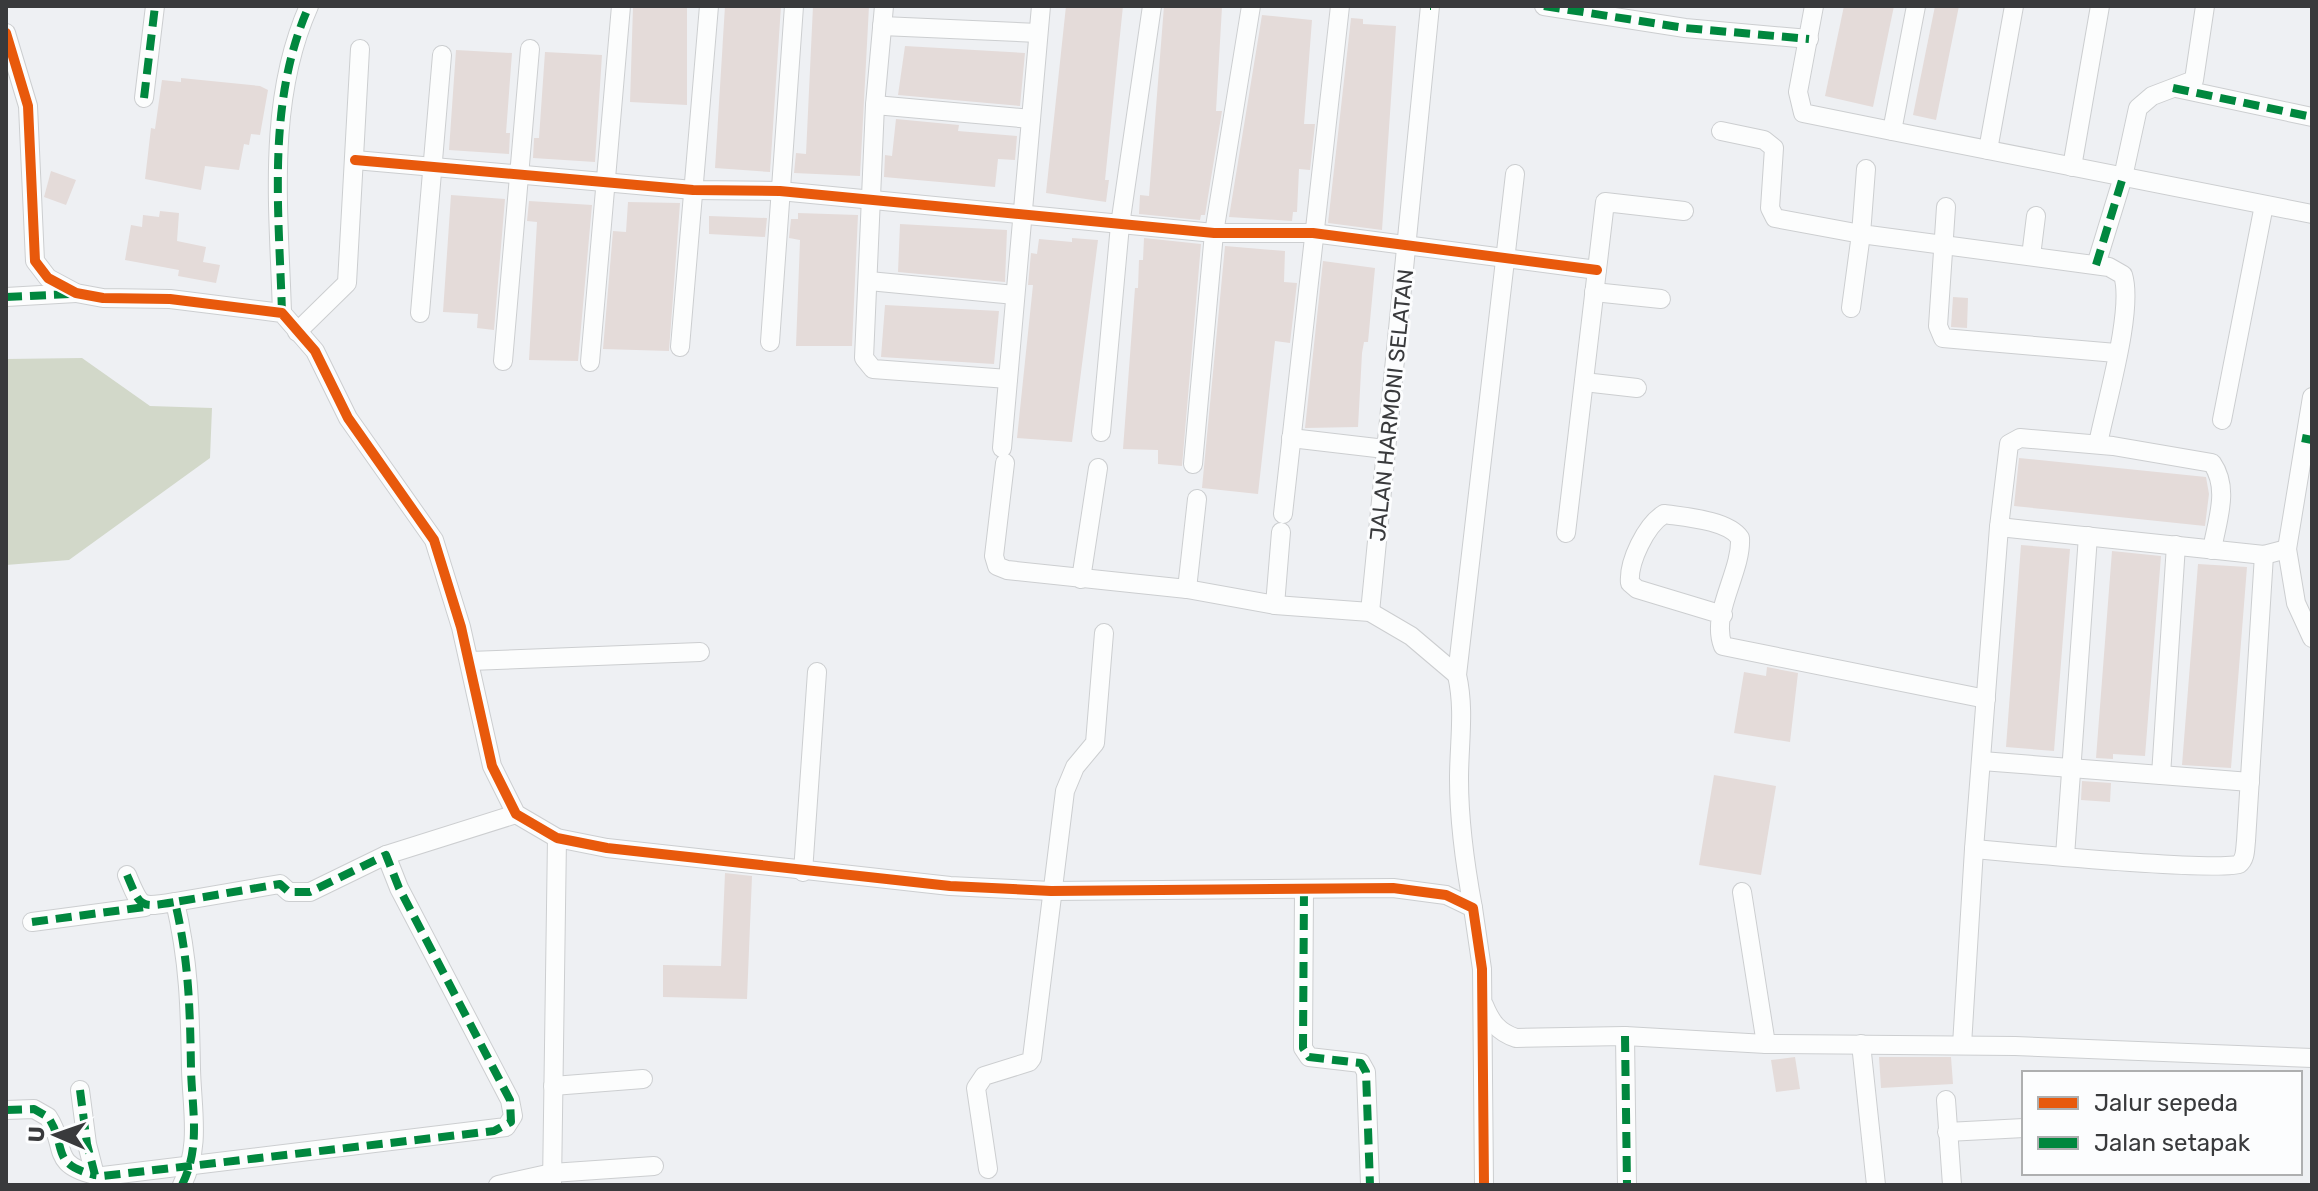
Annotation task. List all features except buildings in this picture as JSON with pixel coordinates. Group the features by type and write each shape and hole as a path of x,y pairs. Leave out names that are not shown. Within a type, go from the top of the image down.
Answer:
{"street":[{"path":"144,98 155,6"},
{"path":"309,6 284,89 277,151 282,313 315,351 348,418 434,540 470,661 492,766 516,814 557,838 803,872 950,886 1051,891 1393,888 1446,895 1473,908"},
{"path":"590,362 621,6"},
{"path":"680,347 709,6"},
{"path":"770,342 794,6"},
{"path":"884,6 875,105 864,352 873,369 1008,379"},
{"path":"1041,6 994,556 997,566 1081,579 1187,589 1275,605 1370,612 1411,636 1457,675"},
{"path":"1101,432 1120,225 1152,6"},
{"path":"1193,464 1214,233 1251,6"},
{"path":"1275,605 1340,6"},
{"name":"JALAN HARMONI SELATAN","path":"1370,612 1430,6"},
{"path":"1544,6 1685,28 1809,39"},
{"path":"1814,6 1798,92 1803,113 1811,117 2312,214"},
{"path":"1892,131 1916,6"},
{"path":"1988,150 2014,6"},
{"path":"2072,167 2100,6"},
{"path":"2096,265 2123,177 2138,108 2146,99 2191,83 2196,76 2205,6"},
{"path":"882,26 1038,33"},
{"path":"6,33 28,106 35,261 48,278 76,293"},
{"path":"297,332 347,283 360,49"},
{"path":"503,361 530,49"},
{"path":"420,313 442,55"},
{"path":"2173,88 2312,117"},
{"path":"875,105 1031,119"},
{"path":"1721,131 1764,140 1774,148 1770,208 1775,218 1941,247 2031,256 2117,270 2123,275 2128,290 2127,315 2098,444"},
{"path":"355,160 693,190 780,191 1214,233 1313,233 1597,270"},
{"path":"1851,308 1866,169"},
{"path":"1484,1185 1482,969 1459,808 1459,744 1464,703 1457,675 1515,174"},
{"path":"1566,533 1605,202 1684,211"},
{"path":"2222,420 2264,205"},
{"path":"1946,207 1938,326 1943,338 2116,353"},
{"path":"2031,256 2036,216"},
{"path":"869,281 1015,295"},
{"path":"1594,292 1661,299"},
{"path":"6,297 76,293 103,298 170,299 282,313"},
{"path":"1584,382 1637,388"},
{"path":"2312,397 2287,549 2296,603 2312,638"},
{"path":"1291,438 1385,449"},
{"path":"1962,1045 1999,527 2012,440 2098,444 2212,463 2220,475 2223,490 2212,550"},
{"path":"1081,579 1098,468"},
{"path":"1187,589 1197,499"},
{"path":"1723,615 1637,589 1630,583 1629,573 1652,522 1664,514 1735,530 1741,549 1723,615 1723,646 1986,699"},
{"path":"1999,527 2264,555 2287,549"},
{"path":"2065,856 2088,536"},
{"path":"2161,775 2176,545"},
{"path":"1974,849 2228,867 2239,864 2244,858 2264,555"},
{"path":"988,1169 976,1088 984,1076 1029,1062 1032,1058 1065,791 1075,767 1095,743 1104,633"},
{"path":"470,661 700,652"},
{"path":"803,872 817,672"},
{"path":"1982,761 2250,782"},
{"path":"32,922 280,884 289,892 310,892 386,855 516,814"},
{"path":"552,1179 557,838"},
{"path":"6,1110 34,1109 48,1117 62,1158 77,1171 95,1175 494,1131 511,1122 510,1100 399,888 386,855"},
{"path":"127,875 139,903 145,907"},
{"path":"1304,890 1303,1048 1309,1057 1361,1063 1366,1072 1370,1185"},
{"path":"1742,892 1766,1044"},
{"path":"175,902 188,956 196,1132 192,1164 182,1185"},
{"path":"1482,1001 1491,1022 1503,1034 1516,1038 1625,1036 1766,1044 1962,1045 2312,1058"},
{"path":"1625,1036 1627,1185"},
{"path":"1861,1044 1876,1185"},
{"path":"553,1086 643,1079"},
{"path":"80,1090 87,1144 95,1175"},
{"path":"1946,1100 1952,1185"},
{"path":"1947,1132 2022,1128"},
{"path":"498,1185 654,1166"}],"green space":[{"path":"82,358 150,406 212,408 210,458 69,560 6,565 6,359"}],"marked path":[{"path":"144,98 155,6"},
{"path":"282,313 278,196 281,118 295,43 309,6"},
{"path":"1544,6 1685,28 1809,39"},
{"path":"2173,88 2312,117"},
{"path":"2096,265 2123,177"},
{"path":"6,297 72,294"},
{"path":"2302,438 2312,440"},
{"path":"80,1090 87,1144 95,1175 103,1176 494,1131 511,1122 510,1100 399,888 386,855 310,892 289,892 280,884 175,902"},
{"path":"127,875 135,894 143,903 175,902 180,924 188,985 194,1128 192,1157 182,1185"},
{"path":"1304,890 1303,1048 1309,1057 1361,1063 1366,1072 1370,1185"},
{"path":"32,922 145,907"},
{"path":"1625,1036 1627,1185"},
{"path":"6,1110 34,1109 48,1117 65,1160 71,1166 95,1175"}],"cycle path":[{"path":"6,33 28,106 35,261 48,278 76,293 103,298 170,299 282,313 315,351 348,418 434,540 461,627 492,766 516,814 557,838 607,848 950,886 1051,891 1393,888 1446,895 1473,908 1482,969 1484,1185"},
{"path":"355,160 693,190 780,191 1214,233 1313,233 1597,270"}]}
